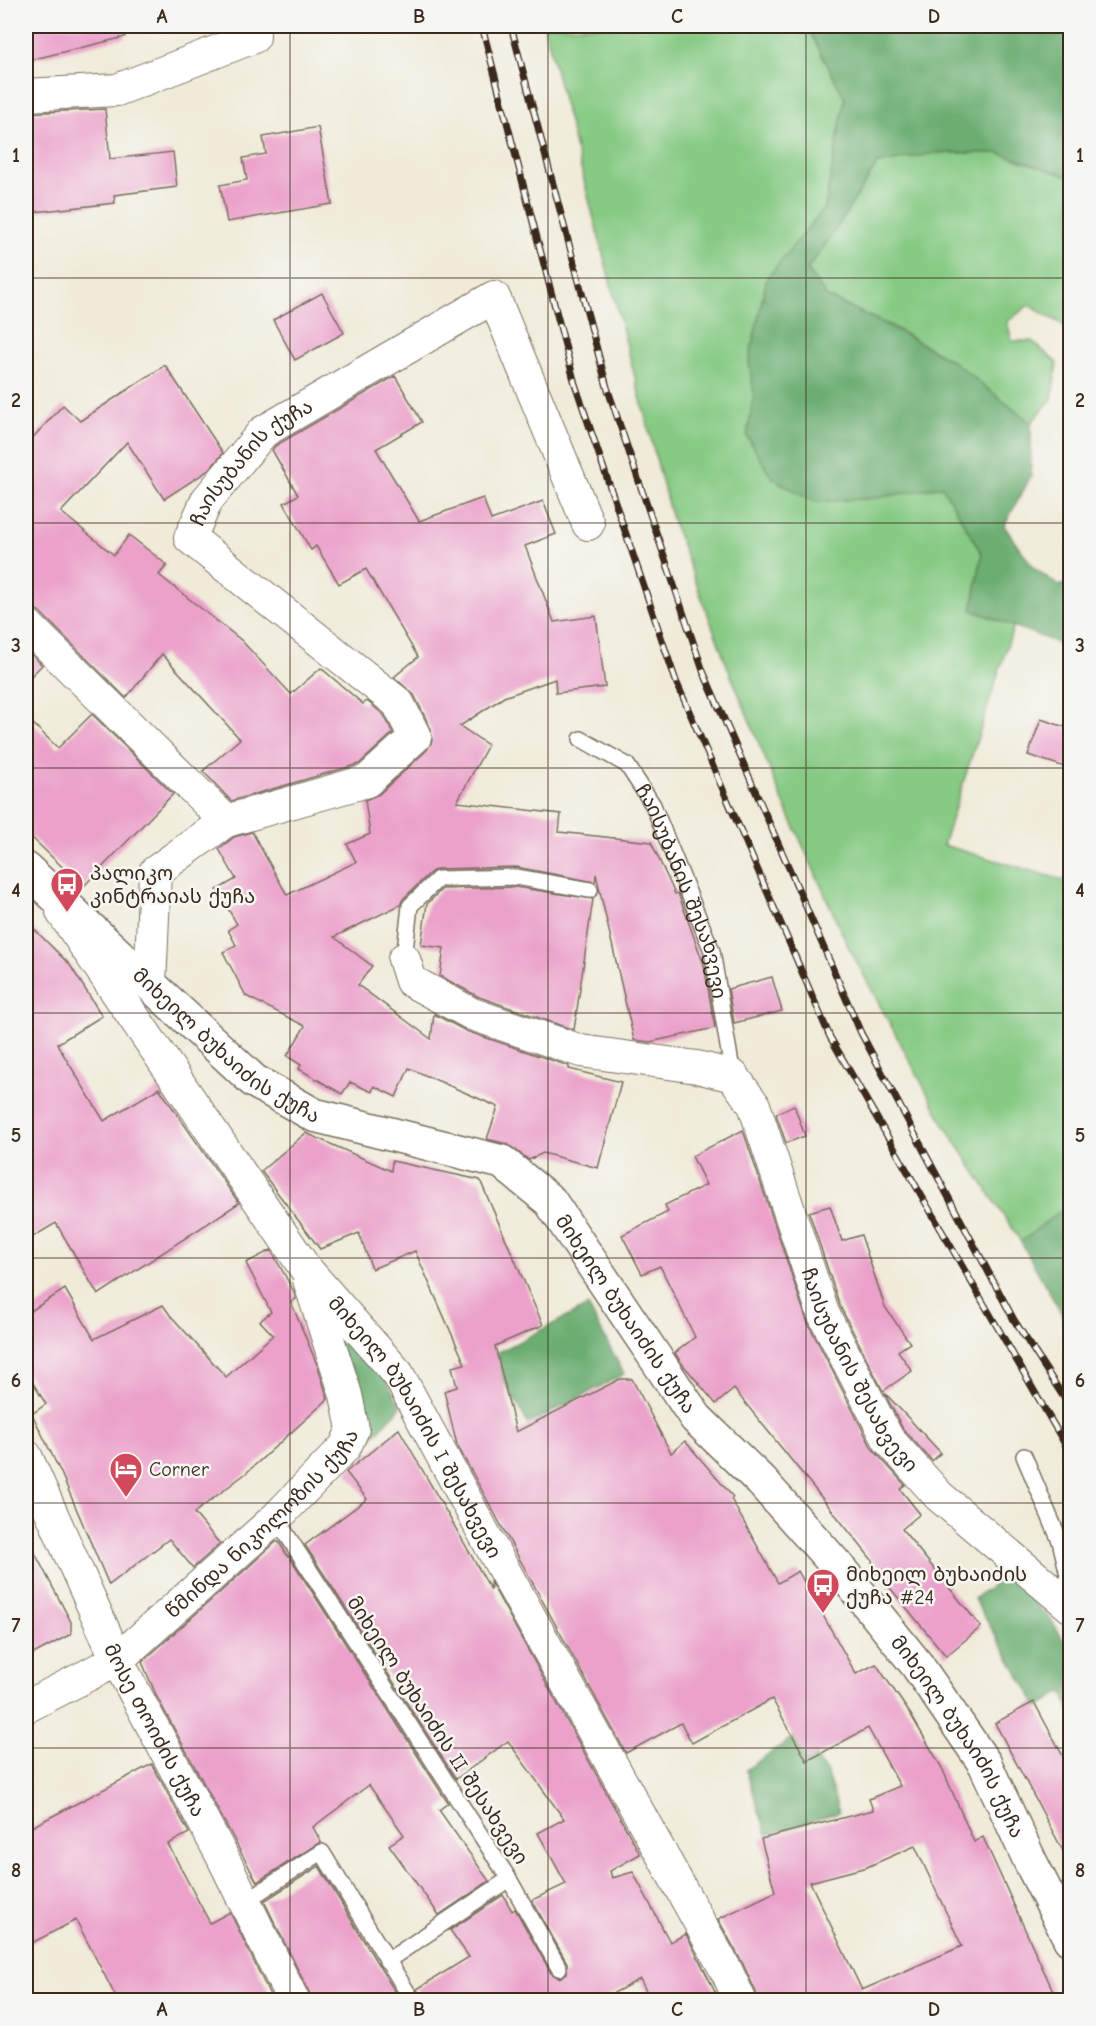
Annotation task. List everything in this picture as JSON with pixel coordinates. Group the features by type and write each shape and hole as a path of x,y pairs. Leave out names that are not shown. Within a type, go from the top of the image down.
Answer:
{"street":[{"path":"26,95 117,90 254,37 254,26"},
{"name":"ჩაისუბანის ქუჩა","path":"150,984 154,872 226,821 367,781 415,737 398,703 190,538 207,500 263,432 494,297 588,524"},
{"path":"26,624 226,821"},
{"name":"მიხეილ ბუხაიძის ქუჩა","path":"34,876 254,1081 314,1115 502,1162 550,1201 696,1418 760,1481 838,1567 917,1665 985,1764 1031,1863 1071,1939"},
{"name":"მიხეილ ბუხაიძის I შესახვევი","path":"34,876 305,1268 398,1374 727,1972 740,2001"},
{"path":"404,959 411,981 472,1014 581,1052 697,1067 734,1076"},
{"name":"ჩაისუბანის შესახვევი","path":"734,1076 754,1105 823,1313 888,1439 939,1496 1071,1606"},
{"name":"წმინდა ნიკოლოზის ქუჩა","path":"26,1707 117,1659 276,1518 345,1447 353,1429 346,1395 305,1268"},
{"name":"მოსე თოიძის ქუჩა","path":"26,1456 117,1659 293,2001"}],"lane":[{"name":"ჩაისუბანის შესახვევი","path":"581,739 627,765 653,804 712,951 734,1076"},
{"path":"404,959 410,906 438,879 516,877 590,890"},
{"path":"1024,1456 1060,1541 1071,1583"},
{"name":"მიხეილ ბუხაიძის II შესახვევი","path":"276,1518 509,1879 559,1968"},
{"path":"244,1902 322,1852 412,2001"},
{"path":"387,1961 509,1879"}],"green space":[{"path":"544,26 807,26 845,99 825,207 767,278 749,361 754,394 747,436 814,502 877,498 942,486 982,554 972,610 1014,625 943,845 1070,882 1070,942 1066,957 1063,1091 1070,1203 1021,1242 944,1124 848,946 781,797 728,668 671,516"},
{"path":"807,26 1070,26 1070,177 999,153 935,153 877,164 807,270 827,297 890,326 954,362 1031,423 1031,476 1004,526 1033,567 1059,586 1070,582 1070,648 972,610 982,554 942,486 877,498 814,502 772,478 747,436 754,394 749,361 767,278 825,207 845,99"},
{"path":"935,153 999,153 1070,177 1070,329 1029,305 1007,322 1012,341 1032,341 1057,363 1052,399 1031,423 954,362 891,326 827,297 807,270 877,164"},
{"path":"1070,1203 1070,1329 1021,1242"},
{"path":"330,1306 379,1367 401,1407 359,1451"},
{"path":"588,1306 624,1374 528,1424 491,1356"},
{"path":"1008,1575 1051,1620 1070,1651 1070,1712 1063,1691 1038,1707 974,1599"},
{"path":"799,1733 826,1771 839,1812 767,1835 746,1770"}],"building":[{"path":"26,26 124,26 125,37 26,61"},
{"path":"105,109 110,159 173,152 177,187 114,195 115,203 26,213 26,113"},
{"path":"318,127 332,204 227,222 220,185 247,180 243,158 266,154 263,137"},
{"path":"322,293 344,333 295,360 273,320"},
{"path":"165,365 223,453 209,470 164,499 127,442 61,512 114,555 129,535 167,565 159,575 241,640 291,694 321,668 363,704 367,701 384,715 393,733 359,764 231,801 203,771 240,739 162,654 126,698 39,611 26,607 26,445 63,405 80,421"},
{"path":"395,376 422,422 376,449 419,521 483,498 491,520 543,501 556,534 525,546 554,622 596,616 605,687 556,693 555,679 504,697 460,726 488,745 457,802 561,814 559,832 651,842 675,894 678,893 704,965 715,1028 650,1042 634,1040 596,874 595,882 516,867 437,869 403,899 400,905 334,937 372,966 358,985 431,1039 434,1014 466,1031 569,1066 569,1069 621,1082 598,1168 543,1153 529,1160 507,1144 487,1139 498,1107 409,1068 396,1097 374,1086 372,1092 350,1082 342,1094 299,1069 301,1065 287,1056 305,1026 246,996 223,952 236,945 228,930 237,924 217,890 236,879 219,849 234,837 252,832 287,895 356,862 347,844 370,834 365,800 379,794 427,750 432,741 431,729 414,695 394,677 418,657 366,569 339,584 316,546 311,550 284,503 298,495 272,450 275,446"},
{"path":"26,649 42,665 26,681"},
{"path":"92,714 173,794 83,887 26,832 26,717 58,748"},
{"path":"1041,719 1071,729 1071,769 1028,755"},
{"path":"515,887 593,899 574,1030 479,997 440,976 444,948 421,945 427,904 442,889"},
{"path":"26,921 70,965 102,1016 57,1044 104,1121 159,1088 239,1203 98,1295 56,1223 26,1241"},
{"path":"772,977 782,1011 734,1023 728,989"},
{"path":"794,1105 805,1136 786,1143 776,1114"},
{"path":"743,1130 807,1321 872,1448 905,1485 900,1489 920,1514 902,1529 981,1627 946,1656 872,1566 872,1560 734,1389 716,1404 680,1361 675,1353 695,1337 660,1266 642,1274 622,1235 668,1212 665,1205 706,1185 692,1156"},
{"path":"306,1133 391,1171 392,1161 480,1180 543,1325 495,1346 516,1432 620,1379 632,1379 671,1453 685,1441 733,1497 731,1499 778,1583 798,1571 856,1674 876,1664 911,1715 942,1768 974,1842 983,1837 1053,1991 1032,2001 758,2001 743,1964 718,1919 775,1892 761,1839 873,1810 869,1799 900,1786 868,1728 807,1761 772,1699 692,1743 681,1723 626,1753 457,1445 444,1391 457,1387 452,1367 465,1364 415,1251 372,1269 359,1233 320,1249 261,1171","holes":["915,1846 962,1946 862,1990 810,1882 867,1867"]},
{"path":"830,1206 842,1241 861,1235 885,1307 910,1343 898,1351 912,1371 883,1391 840,1306 809,1212"},
{"path":"271,1250 293,1290 296,1299 291,1302 318,1367 328,1399 245,1474 194,1513 220,1544 193,1568 169,1539 109,1585 61,1473 32,1414 46,1404 26,1372 26,1314 65,1289 94,1339 163,1305 226,1377 273,1335 260,1321 271,1312 246,1263"},
{"path":"884,1392 941,1453 932,1461 903,1429"},
{"path":"399,1429 491,1590 490,1581 640,1854 610,1871 612,1878 633,1872 670,1942 686,1934 720,2001 651,2001 640,1979 599,2001 422,2001 417,1989 469,1957 450,1930 503,1895 512,1911 515,1909 551,1973 559,1978 567,1973 567,1963 532,1900 566,1884 538,1833 564,1819 508,1741 456,1779 305,1545 367,1499 346,1472"},
{"path":"26,1536 71,1622 71,1634 26,1658"},
{"path":"276,1542 279,1542 289,1556 448,1803 439,1810 489,1881 439,1915 389,1845 404,1835 369,1785 313,1827 321,1842 257,1882 157,1697 142,1662"},
{"path":"1034,1702 1071,1771 1071,1866 995,1723"},
{"path":"152,1764 189,1833 168,1844 210,1923 230,1912 273,2001 118,2001 76,1920 26,1946 26,1830"},
{"path":"319,1866 401,2001 311,2001 309,1992 264,1901"}],"railway":[{"path":"482,26 575,384 676,681 830,1037 1070,1453"},
{"path":"511,26 607,387 703,671 861,1033 1014,1320 1070,1407"}],"place":[{"name":"პალიკო კინტრაიას ქუჩა","path":"67,913"},
{"name":"Corner","path":"126,1498"},
{"name":"მიხეილ ბუხაიძის ქუჩა #24","path":"823,1614"}]}
